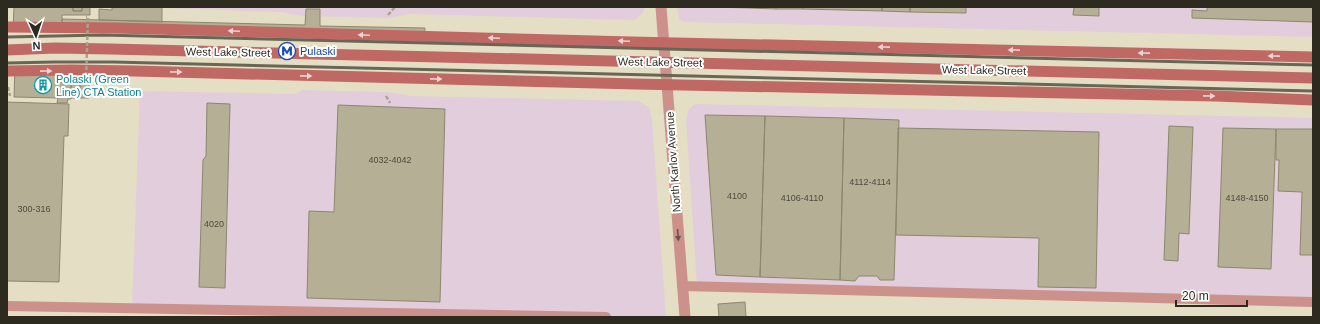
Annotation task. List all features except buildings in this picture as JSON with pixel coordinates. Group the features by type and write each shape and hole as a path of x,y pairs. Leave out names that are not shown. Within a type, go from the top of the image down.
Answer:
{"main road":[{"name":"West Lake Street","path":"7,27 115,28 1313,57"},
{"name":"West Lake Street","path":"7,50 55,48 110,49 1313,78"},
{"name":"West Lake Street","path":"7,71 135,71 1215,96 1313,100"}],"street":[{"name":"North Karlov Avenue","path":"661,7 685,317"}],"lane":[{"path":"682,286 1313,302"},
{"path":"7,306 124,313 606,317"}],"path":[{"path":"388,15 396,7"},
{"path":"84,80 86,80 88,17 86,17"},
{"path":"62,97 71,88"},
{"path":"386,96 390,103"}],"shaded area":[{"path":"136,7 645,7 643,13 635,20 409,14 388,18 302,16 278,12"},
{"path":"677,7 1313,7 1313,37 684,22 679,19"},
{"path":"302,90 387,92 412,96 638,101 649,107 652,119 666,317 132,305 140,91 296,94"},
{"path":"693,105 1313,118 1313,302 697,286 686,120 688,111"}],"railway":[{"path":"7,37 102,35 1313,65"},
{"path":"7,63 113,62 1313,91"}],"place":[{"name":"Pulaski","path":"287,51"},
{"name":"Polaski (Green Line) CTA Station","path":"43,85"}]}
